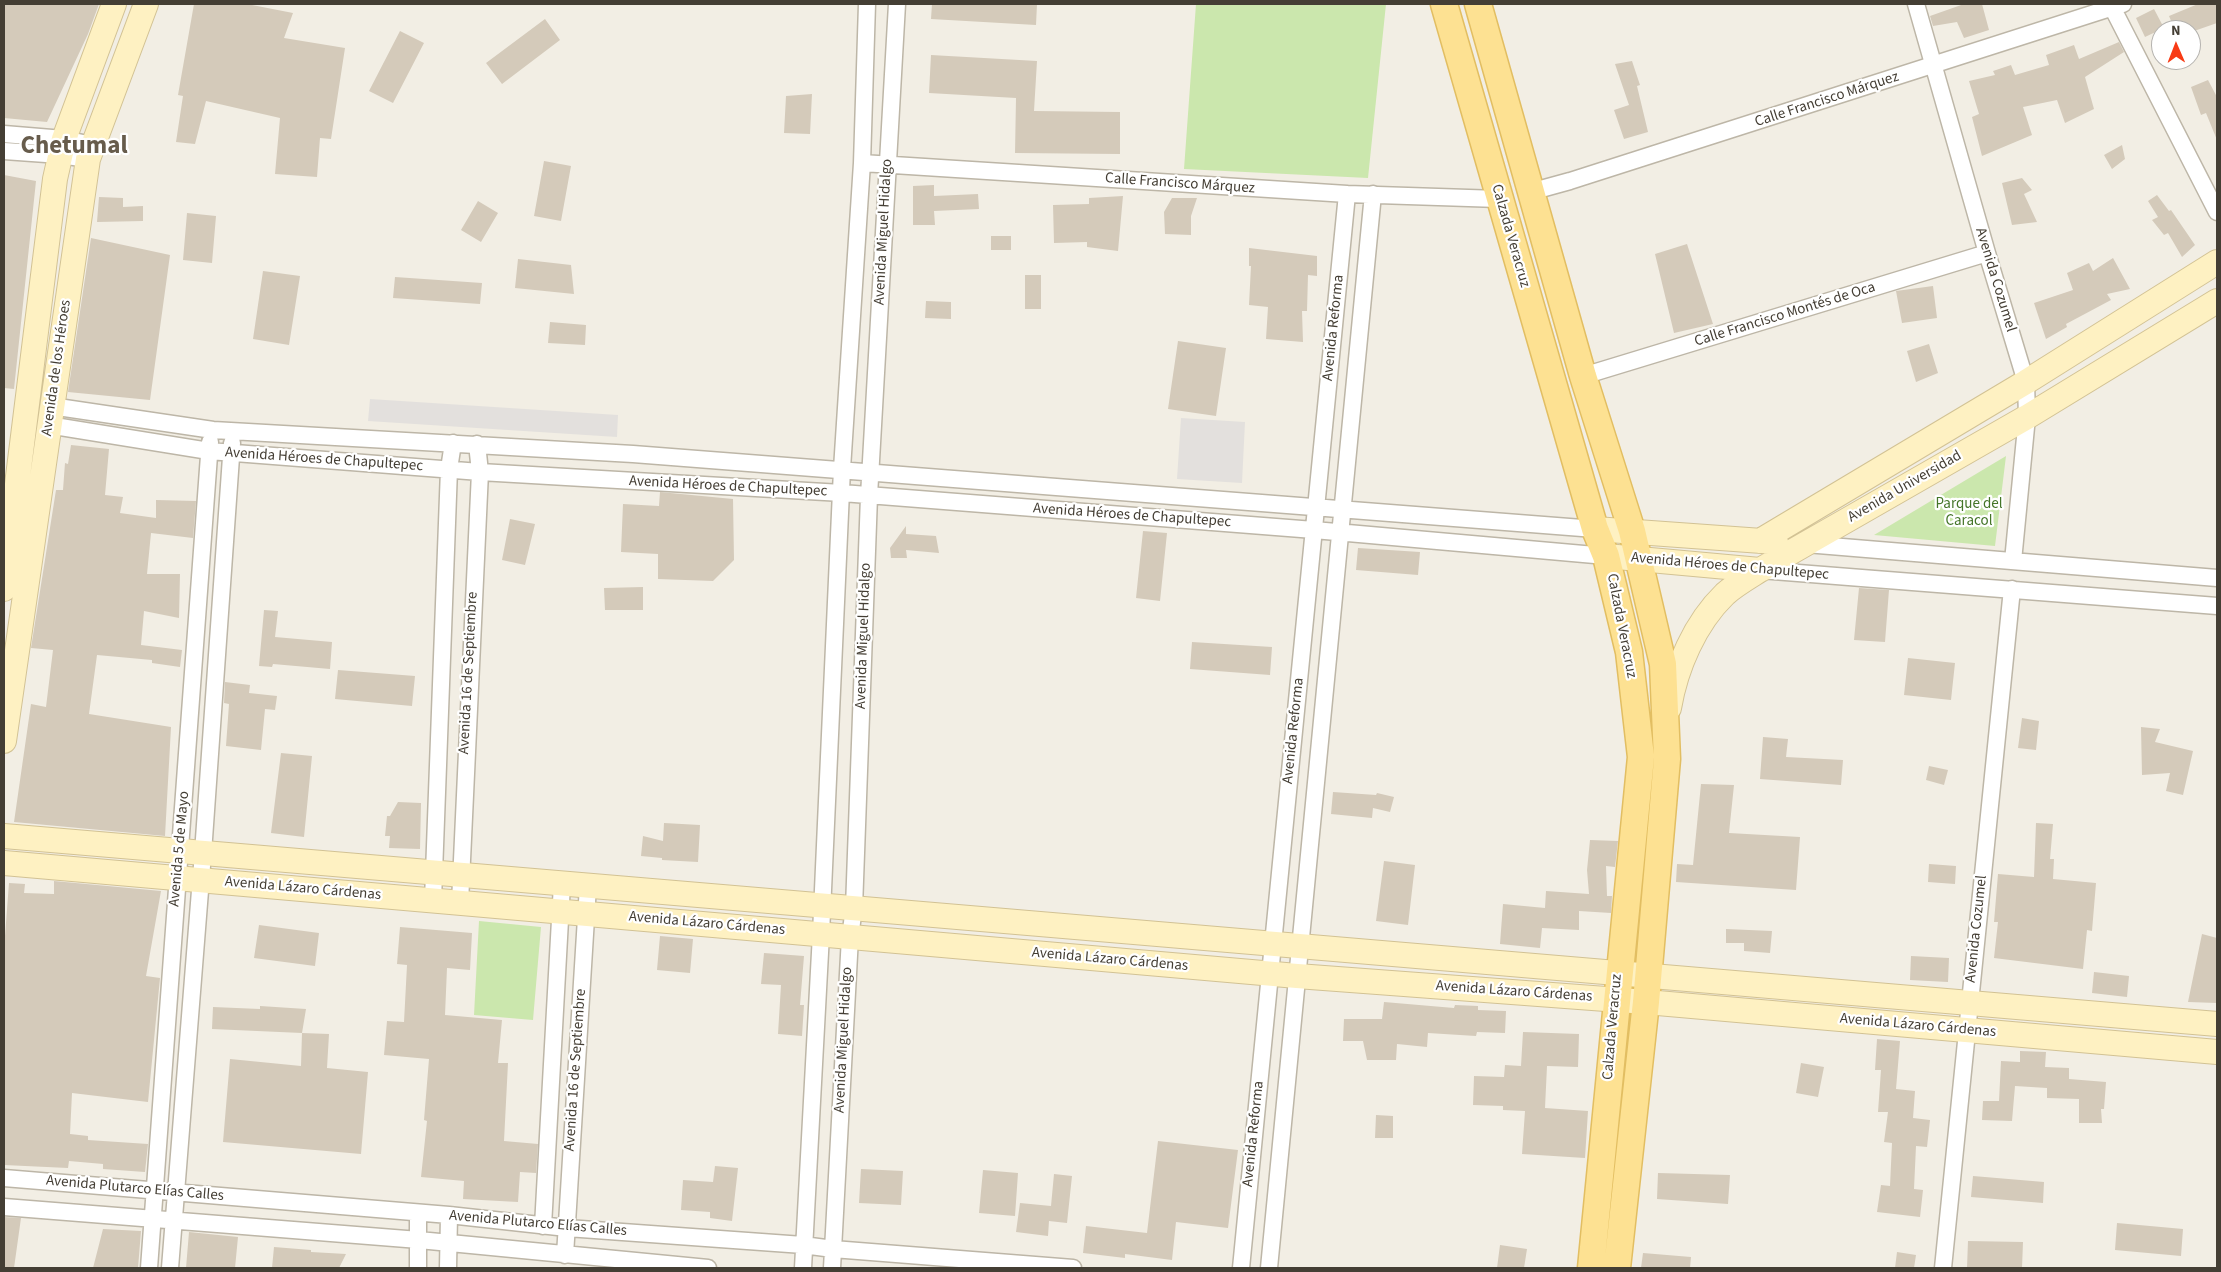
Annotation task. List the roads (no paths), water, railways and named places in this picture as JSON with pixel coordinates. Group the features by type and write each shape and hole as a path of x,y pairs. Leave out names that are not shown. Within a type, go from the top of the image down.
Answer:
{"main road":[{"name":"Avenida de los Héroes","path":"4,589 9,517 54,189 62,147 114,4"},
{"name":"Avenida de los Héroes","path":"4,741 49,416 90,152 146,4"},
{"name":"Calzada Veracruz","path":"1478,4 1583,376 1632,531 1663,664 1667,759 1646,1002 1617,1268"},
{"name":"Calzada Veracruz","path":"1448,5 1499,199 1596,529 1606,556 1629,652 1641,757 1618,974 1591,1268"},
{"name":"Avenida Universidad","path":"1760,541 2026,382 2217,262"},
{"name":"Avenida Universidad","path":"1666,732 1673,687 1701,621 1726,593 1760,570 2027,417 2217,301"},
{"name":"Avenida Héroes de Chapultepec","path":"1596,529 1805,544"},
{"name":"Avenida Héroes de Chapultepec","path":"1606,556 1760,570"},
{"name":"Avenida Lázaro Cárdenas","path":"4,836 2217,1024"},
{"name":"Avenida Lázaro Cárdenas","path":"4,862 1270,974 1646,1002 2217,1052"}],"street":[{"name":"Avenida Miguel Hidalgo","path":"802,1268 821,934 842,469 862,163 867,4"},
{"name":"Avenida Miguel Hidalgo","path":"832,1268 850,937 854,908 868,496 897,4"},
{"name":"Avenida Cozumel","path":"1916,4 1987,254 2026,382 2027,417 2013,561"},
{"path":"2118,6 2217,212"},
{"name":"Calle Francisco Márquez","path":"1530,192 1580,178 2118,6"},
{"path":"4,134 90,152"},
{"path":"4,151 62,147"},
{"name":"Calle Francisco Márquez","path":"862,163 1347,194 1499,199"},
{"name":"Avenida Reforma","path":"1241,1268 1347,194"},
{"name":"Avenida Reforma","path":"1269,1268 1373,194"},
{"name":"Calle Francisco Montés de Oca","path":"1583,376 1987,254"},
{"name":"Avenida Héroes de Chapultepec","path":"49,416 212,430 477,444 842,469 870,473 1316,509 1342,509 1596,529"},
{"name":"Avenida Héroes de Chapultepec","path":"49,416 209,451 230,453 480,472 842,493 1314,530 1340,534 1606,556"},
{"name":"Avenida 5 de Mayo","path":"170,1268 176,1192 188,879 192,852 209,451 212,430"},
{"name":"Avenida 5 de Mayo","path":"149,1268 154,1190 192,852 233,430"},
{"name":"Avenida 16 de Septiembre","path":"433,900 449,469 453,443"},
{"name":"Avenida 16 de Septiembre","path":"460,903 459,875 480,472 477,444"},
{"path":"632,481 634,454"},
{"name":"Avenida Héroes de Chapultepec","path":"1805,544 2217,578"},
{"name":"Avenida Héroes de Chapultepec","path":"1760,570 2217,606"},
{"name":"Avenida Cozumel","path":"1943,1268 2012,589"},
{"name":"Avenida 16 de Septiembre","path":"543,1226 562,884"},
{"name":"Avenida 16 de Septiembre","path":"565,1254 588,886"},
{"name":"Avenida Plutarco Elías Calles","path":"4,1178 449,1215 543,1226 803,1245 1073,1268"},
{"name":"Avenida Plutarco Elías Calles","path":"4,1207 419,1240 708,1268"},
{"path":"418,1213 418,1268"},
{"path":"448,1268 449,1215"}],"district":[{"name":"Chetumal","path":"74,148"}],"park label":[{"name":"Parque del Caracol","path":"1969,514"}]}
